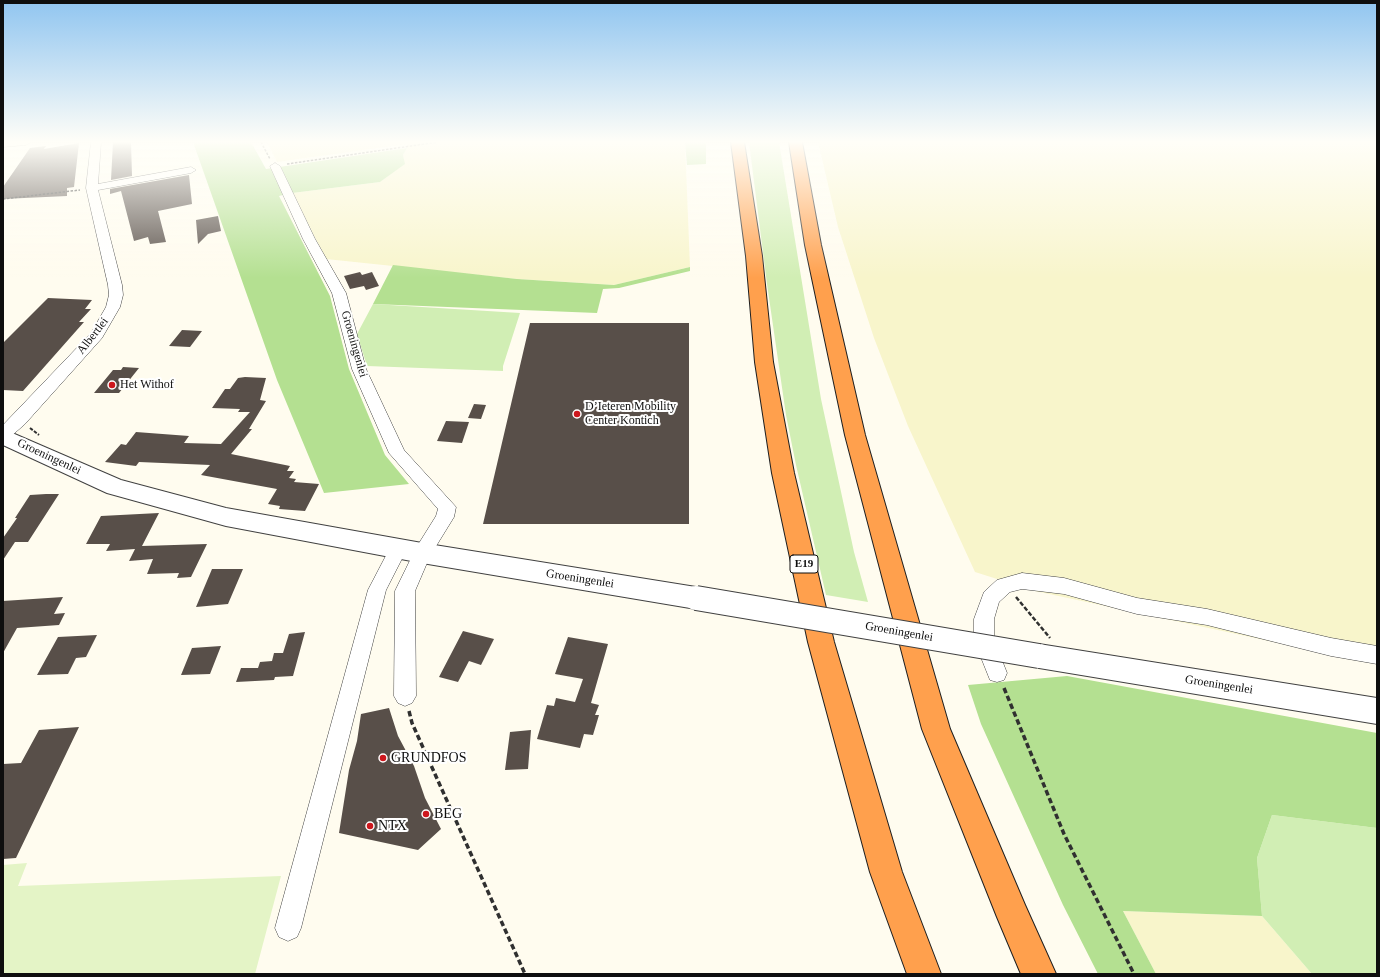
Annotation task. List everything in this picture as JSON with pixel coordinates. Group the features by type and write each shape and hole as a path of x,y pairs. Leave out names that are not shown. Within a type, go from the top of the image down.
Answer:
{"highway":[{"name":"E19","path":"744,188 754,256 766,369 783,473 821,642 886,872 924,974"},
{"path":"803,188 812,245 855,435 936,729 1013,917 1039,974"}],"street":[{"name":"Albertlei","path":"3,435 19,420 97,335 113,307 116,295 115,285 92,188"},
{"name":"Groeningenlei","path":"285,188 309,239 339,293 359,369 397,453 447,507 445,517 422,553 405,591 405,696"},
{"name":"Groeningenlei","path":"3,435 115,487 226,517 398,549 696,598 1045,648 1377,711"},
{"path":"288,928 377,590 398,549"},
{"path":"997,673 984,640 984,619 991,598 1006,586 1022,581 1064,586 1138,606 1207,617 1331,647 1377,655"}],"path":[{"path":"3,199 92,188"},
{"path":"19,420 43,438"},
{"path":"1006,586 1045,648"},
{"path":"997,673 1064,834 1134,974"},
{"path":"405,696 412,723 525,974"}],"shaded area":[{"path":"335,188 687,188 690,267 614,285 517,279 326,259 292,193"},
{"path":"829,188 1377,188 1377,664 1035,591 975,572 908,426 874,338 838,227"},
{"path":"1123,911 1262,916 1312,974 1156,974"}],"green space":[{"path":"209,188 335,188 279,196 330,296 349,369 385,455 409,484 324,493 277,380"},
{"path":"755,188 786,188 821,399 854,552 868,602 826,595 786,415"},
{"path":"393,265 517,279 614,285 690,267 690,271 619,288 603,289 597,313 373,304"},
{"path":"373,304 520,313 503,366 503,371 367,366 357,334"},
{"path":"1067,676 1377,733 1377,828 1272,815 1257,858 1262,916 1123,911 1156,974 1098,974 1063,905 981,724 968,685"},
{"path":"1272,815 1377,828 1377,974 1312,974 1262,916 1257,858"},
{"path":"27,863 18,886 281,876 255,974 3,974 3,865"}],"building":[{"path":"3,188 70,188 67,188 67,196 3,199"},
{"path":"118,188 190,188 192,204 158,211 166,242 150,244 148,237 134,241 121,191 110,194 110,189"},
{"path":"218,216 221,231 208,234 198,244 196,220"},
{"path":"360,272 362,275 372,272 379,286 366,290 364,286 350,289 344,276"},
{"path":"48,298 92,300 85,309 91,309 79,322 84,322 23,391 3,390 3,343"},
{"path":"530,323 689,323 689,524 483,524"},
{"path":"182,330 202,331 190,347 169,346"},
{"name":"Het Withof","path":"123,367 139,368 119,393 94,393 113,370 121,370"},
{"path":"238,378 266,378 260,400 266,401 249,429 252,429 231,454 290,466 287,471 294,471 289,478 296,479 294,482 319,484 305,511 279,509 280,506 268,504 277,489 201,475 210,465 139,462 136,466 105,462 121,444 126,445 136,432 189,436 184,443 221,444 250,412 238,412 240,409 212,408 225,389 230,389"},
{"path":"474,404 486,405 481,419 468,418"},
{"path":"446,421 469,422 462,443 437,441"},
{"path":"59,494 28,542 15,542 3,560 3,538 17,518 15,518 30,495"},
{"path":"159,513 142,546 207,544 191,577 177,578 179,573 147,574 153,559 129,561 135,549 106,551 110,544 86,544 101,516"},
{"path":"212,569 243,569 228,604 196,607"},
{"path":"63,597 54,614 65,613 59,625 17,628 3,653 3,601"},
{"path":"463,631 494,639 481,665 469,661 458,682 439,677"},
{"path":"305,632 293,676 275,677 274,680 236,682 241,668 258,668 260,662 272,661 274,653 283,653 289,634"},
{"path":"97,635 86,657 76,658 68,674 37,675 58,637"},
{"path":"568,637 608,644 591,703 599,705 595,715 599,715 593,735 584,734 580,748 537,739 547,705 554,706 556,698 575,702 583,679 555,674"},
{"path":"221,646 210,674 181,675 192,648"},
{"path":"389,708 398,736 414,766 425,798 441,829 418,850 339,833 349,770 357,741 361,714"},
{"path":"79,727 16,858 3,859 3,764 21,763 39,730"},
{"path":"531,730 528,769 505,770 510,732"}],"place":[{"name":"Het Withof","path":"112,385"},
{"name":"D’Ieteren Mobility Center Kontich","path":"577,414"},
{"name":"GRUNDFOS","path":"383,758"},
{"name":"BEG","path":"426,814"},
{"name":"NTX","path":"370,826"}]}
